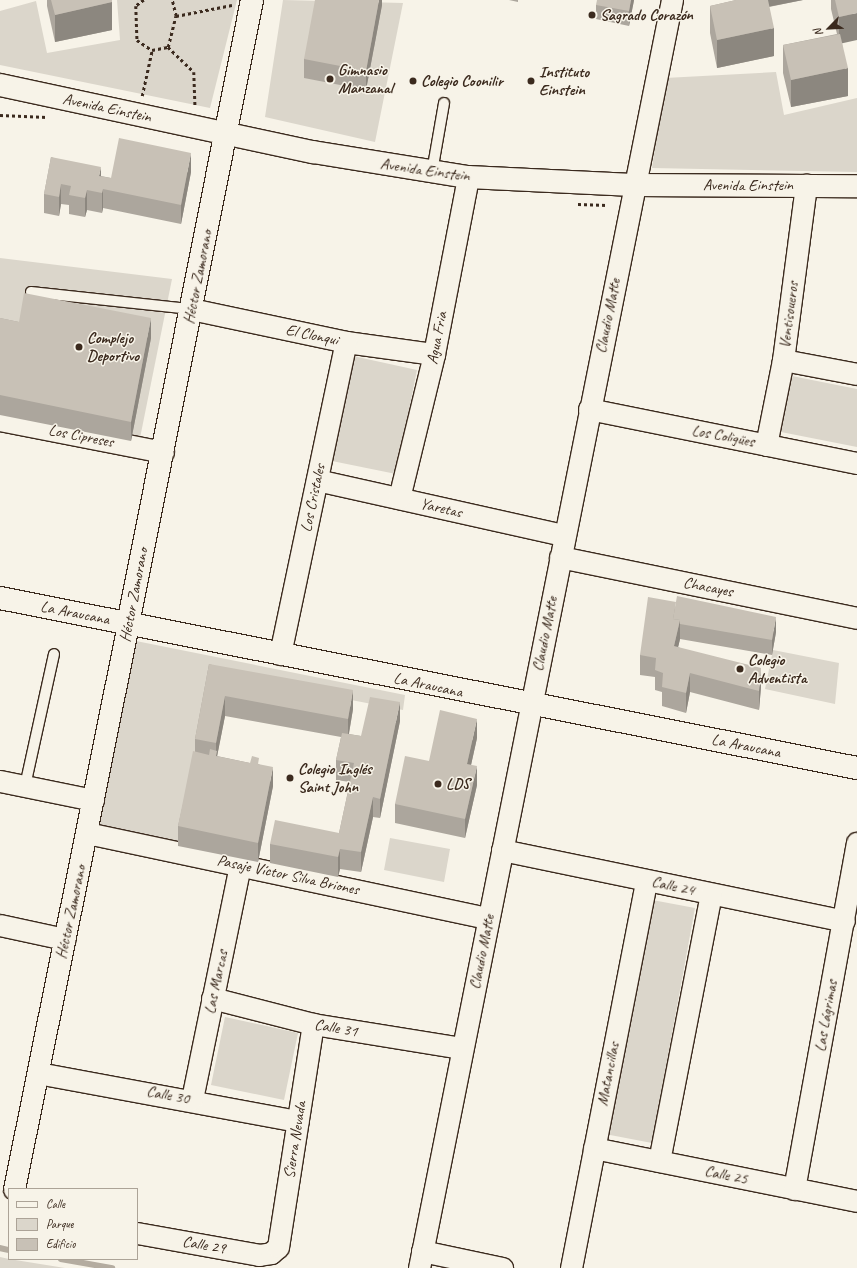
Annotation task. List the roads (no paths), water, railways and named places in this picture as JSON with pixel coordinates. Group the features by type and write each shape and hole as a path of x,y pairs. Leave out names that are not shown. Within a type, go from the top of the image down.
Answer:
{"street":[{"name":"Claudio Matte","path":"420,1260 633,185 672,0"},
{"name":"Héctor Zamorano","path":"14,1188 87,833 226,134 244,2"},
{"name":"Avenida Einstein","path":"0,85 226,134 432,172 468,177 633,185 857,186"},
{"name":"Agua Fria","path":"399,498 434,354 468,177"},
{"name":"Ventisoueros","path":"766,445 783,360 806,185"},
{"name":"El Clonqui","path":"191,309 346,342 434,354"},
{"name":"Los Cristales","path":"280,654 346,342"},
{"path":"783,360 857,374"},
{"name":"Los Coligües","path":"589,409 857,463"},
{"name":"Los Cipreses","path":"0,420 163,452"},
{"name":"Yaretas","path":"317,480 564,536"},
{"name":"Chacayes","path":"560,557 857,618"},
{"name":"La Araucana","path":"0,598 857,768"},
{"path":"0,781 93,800"},
{"name":"Pasaje Víctor Silva Briones","path":"87,833 488,918"},
{"name":"Las Lágrimas","path":"794,1189 857,843"},
{"name":"Calle 24","path":"502,850 844,921"},
{"name":"Las Marcas","path":"192,1099 240,865"},
{"name":"Matancillas","path":"571,1268 646,881"},
{"path":"659,1161 711,894"},
{"path":"0,925 65,939"},
{"name":"Calle 31","path":"212,998 313,1024 462,1048"},
{"name":"Sierra Nevada","path":"271,1253 278,1247 313,1024"},
{"name":"Calle 30","path":"38,1073 192,1099 298,1121"},
{"name":"Calle 25","path":"594,1148 857,1201"},
{"name":"Calle 29","path":"138,1233 259,1255 271,1253"},
{"path":"420,1260 502,1268"}],"lane":[{"path":"432,172 444,103"},
{"path":"31,292 191,309"},
{"path":"25,786 54,654"}],"waterway":[{"path":"0,1248 8,1250"},
{"path":"67,1260 112,1268"}],"place":[{"name":"Sagrado Corazón","path":"592,15"},
{"name":"Gimnasio Manzanal","path":"330,79"},
{"name":"Colegio Coonilir","path":"413,81"},
{"name":"Instituto Einstein","path":"531,81"},
{"name":"Complejo Deportivo","path":"79,347"},
{"name":"Colegio Adventista","path":"740,669"},
{"name":"Colegio Inglés Saint John","path":"290,778"},
{"name":"LDS","path":"438,784"}]}
